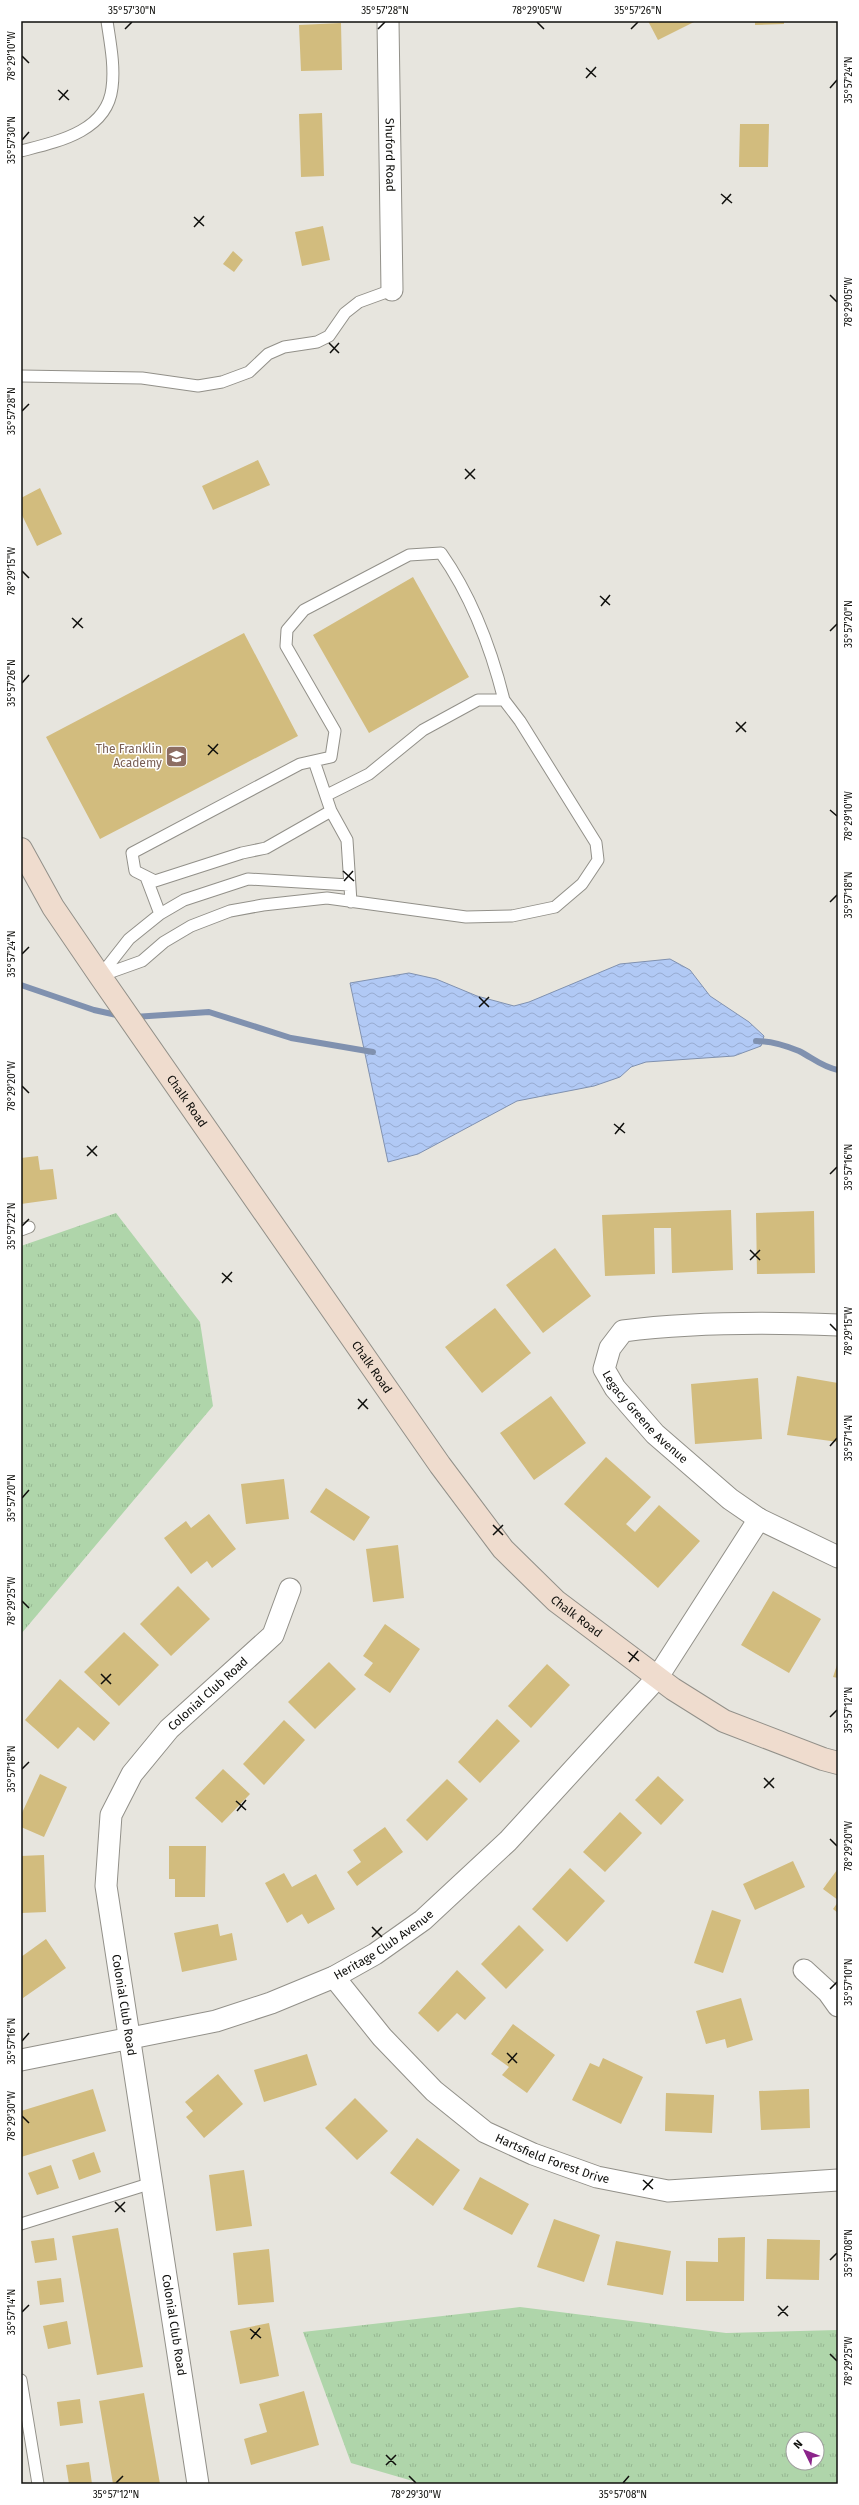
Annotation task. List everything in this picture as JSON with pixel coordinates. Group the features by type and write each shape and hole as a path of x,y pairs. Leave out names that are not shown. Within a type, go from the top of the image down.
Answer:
{"street":[{"name":"Shuford Road","path":"388,21 392,290"},
{"name":"Chalk Road","path":"21,849 53,907 100,976 440,1465 503,1549 556,1601 657,1678 724,1721 823,1759 838,1763"},
{"name":"Legacy Greene Avenue","path":"838,1325 745,1322 656,1327 622,1331 610,1348 604,1369 615,1388 655,1434 730,1499 759,1519 838,1558"},
{"path":"657,1678 759,1519"},
{"name":"Colonial Club Road","path":"198,2484 128,2037 106,1886 110,1816 132,1774 170,1729 273,1635 290,1589"},
{"name":"Heritage Club Avenue","path":"21,2060 128,2037 216,2021 271,2003 334,1977 374,1954 422,1920 508,1841 657,1678"},
{"path":"804,1970 828,1992 838,2006"},
{"name":"Hartsfield Forest Drive","path":"334,1977 382,2037 434,2091 485,2132 533,2154 597,2177 668,2191 838,2180"}],"lane":[{"path":"21,151 74,135 97,120 105,110 112,88 107,21"},
{"path":"21,376 142,378 198,386 222,382 249,372 268,354 284,347 317,342 329,336 345,313 359,302 392,290"},
{"path":"100,976 142,961 164,942 191,926 230,911 327,898 466,917 512,916 554,907 582,884 598,860 596,843 520,721 504,700 493,657 459,579 441,553 409,555 304,610 287,630 286,646 335,731 332,757 300,764 132,854 135,871 155,881 242,853 266,848 331,811"},
{"path":"327,795 369,774 423,730 478,700 504,700"},
{"path":"314,761 327,795 331,811 347,840 351,902"},
{"path":"146,877 160,914"},
{"path":"100,976 129,939 160,914 184,900 248,880 349,885"},
{"path":"21,2224 152,2183"},
{"path":"21,2380 38,2484"}],"green space":[{"path":"116,1213 200,1322 213,1406 21,1634 21,1246"},
{"path":"520,2307 726,2333 838,2330 838,2484 423,2484 351,2463 303,2332"}],"water":[{"path":"670,959 690,970 710,996 749,1022 764,1036 761,1046 734,1056 646,1062 631,1067 620,1077 594,1086 517,1101 418,1154 388,1162 350,983 409,973 436,979 477,996 514,1006 529,1002 620,964"}],"building":[{"path":"648,21 696,21 658,40"},
{"path":"755,21 784,21 784,24 755,25"},
{"path":"341,23 342,70 301,71 299,25"},
{"path":"322,113 324,176 301,177 299,114"},
{"path":"740,124 769,124 768,167 739,167"},
{"path":"323,226 330,260 302,266 295,232"},
{"path":"233,251 243,260 234,272 223,264"},
{"path":"258,460 270,485 213,510 202,486"},
{"path":"40,488 62,534 37,546 21,513 21,498"},
{"path":"413,577 469,677 369,733 313,635"},
{"path":"244,633 298,736 100,839 46,737"},
{"path":"38,1156 40,1170 53,1169 57,1199 21,1204 21,1158"},
{"path":"731,1210 733,1270 672,1273 671,1228 654,1228 655,1274 605,1276 602,1215"},
{"path":"814,1211 815,1273 757,1274 756,1213"},
{"path":"555,1248 591,1296 543,1333 506,1285"},
{"path":"495,1308 531,1353 482,1393 445,1347"},
{"path":"797,1376 838,1383 838,1442 787,1435"},
{"path":"758,1378 762,1439 695,1444 691,1384"},
{"path":"551,1396 586,1443 534,1480 500,1433"},
{"path":"606,1457 651,1497 626,1524 635,1532 659,1505 700,1541 658,1588 564,1504"},
{"path":"284,1479 289,1519 246,1524 241,1484"},
{"path":"326,1488 370,1517 354,1541 310,1512"},
{"path":"209,1514 236,1549 212,1568 207,1561 191,1574 164,1538 186,1521 191,1528"},
{"path":"398,1545 404,1598 373,1602 366,1549"},
{"path":"178,1586 210,1619 171,1656 140,1624"},
{"path":"773,1591 821,1619 789,1673 741,1645"},
{"path":"385,1624 420,1649 390,1693 364,1675 373,1663 363,1656"},
{"path":"124,1632 159,1665 119,1706 84,1672"},
{"path":"329,1662 356,1689 315,1729 288,1702"},
{"path":"838,1662 838,1678 833,1677"},
{"path":"547,1664 570,1685 531,1728 508,1706"},
{"path":"60,1679 110,1723 94,1741 78,1727 58,1749 25,1720"},
{"path":"497,1719 520,1741 480,1783 458,1762"},
{"path":"284,1720 305,1740 264,1785 243,1764"},
{"path":"223,1769 250,1794 222,1823 195,1798"},
{"path":"40,1774 67,1787 44,1837 21,1827 21,1815"},
{"path":"658,1776 684,1800 661,1825 635,1800"},
{"path":"447,1779 468,1799 427,1841 406,1820"},
{"path":"620,1812 642,1833 605,1872 583,1852"},
{"path":"385,1827 403,1852 357,1886 347,1872 361,1862 353,1850"},
{"path":"169,1846 206,1846 205,1897 175,1897 175,1879 169,1879"},
{"path":"44,1855 46,1912 21,1913 21,1856"},
{"path":"793,1861 805,1887 755,1910 743,1884"},
{"path":"570,1868 605,1901 567,1942 532,1909"},
{"path":"837,1870 838,1871 838,1900 823,1889"},
{"path":"284,1873 292,1887 316,1874 335,1909 308,1924 302,1914 287,1923 265,1883"},
{"path":"838,1902 838,1913 833,1909"},
{"path":"712,1910 741,1920 723,1973 694,1963"},
{"path":"218,1924 220,1936 232,1933 237,1960 182,1972 174,1933"},
{"path":"519,1925 544,1950 506,1989 481,1964"},
{"path":"46,1939 66,1968 23,1998 21,1957"},
{"path":"457,1970 486,1998 465,2020 457,2013 438,2032 418,2013"},
{"path":"741,1998 753,2040 727,2048 725,2039 706,2044 696,2011"},
{"path":"513,2024 555,2055 527,2093 502,2075 509,2067 491,2054"},
{"path":"307,2054 317,2085 264,2102 254,2070"},
{"path":"603,2058 643,2077 621,2124 572,2100 590,2063 599,2067"},
{"path":"218,2074 243,2104 204,2138 186,2117 193,2111 185,2102"},
{"path":"93,2089 106,2131 21,2157 21,2111"},
{"path":"809,2089 810,2128 761,2130 759,2091"},
{"path":"666,2093 714,2095 712,2133 665,2131"},
{"path":"355,2098 388,2131 357,2160 325,2128"},
{"path":"417,2138 460,2170 433,2206 390,2173"},
{"path":"94,2152 101,2172 79,2180 72,2160"},
{"path":"51,2165 59,2188 37,2195 28,2173"},
{"path":"244,2170 252,2226 216,2231 209,2175"},
{"path":"480,2177 529,2204 512,2235 463,2209"},
{"path":"554,2219 600,2235 584,2282 537,2267"},
{"path":"118,2228 143,2367 97,2375 72,2236"},
{"path":"745,2237 744,2301 686,2301 686,2261 718,2262 718,2238"},
{"path":"54,2238 57,2260 35,2263 31,2241"},
{"path":"767,2239 820,2240 819,2280 766,2279"},
{"path":"616,2241 671,2251 663,2295 607,2285"},
{"path":"269,2249 274,2302 238,2305 233,2253"},
{"path":"61,2278 64,2302 40,2305 37,2281"},
{"path":"67,2321 71,2344 48,2349 43,2326"},
{"path":"269,2323 279,2376 240,2384 230,2331"},
{"path":"304,2391 319,2445 251,2465 244,2439 267,2432 259,2404"},
{"path":"144,2393 160,2484 113,2484 99,2401"},
{"path":"80,2399 83,2423 60,2426 57,2402"},
{"path":"89,2462 92,2484 69,2484 66,2465"}],"waterway":[{"path":"21,985 94,1010 121,1016"},
{"path":"134,1017 209,1012 291,1038 373,1052"},
{"path":"756,1041 772,1043 794,1049 822,1065 838,1070"}],"place":[{"name":"The Franklin Academy","path":"177,756"}]}
